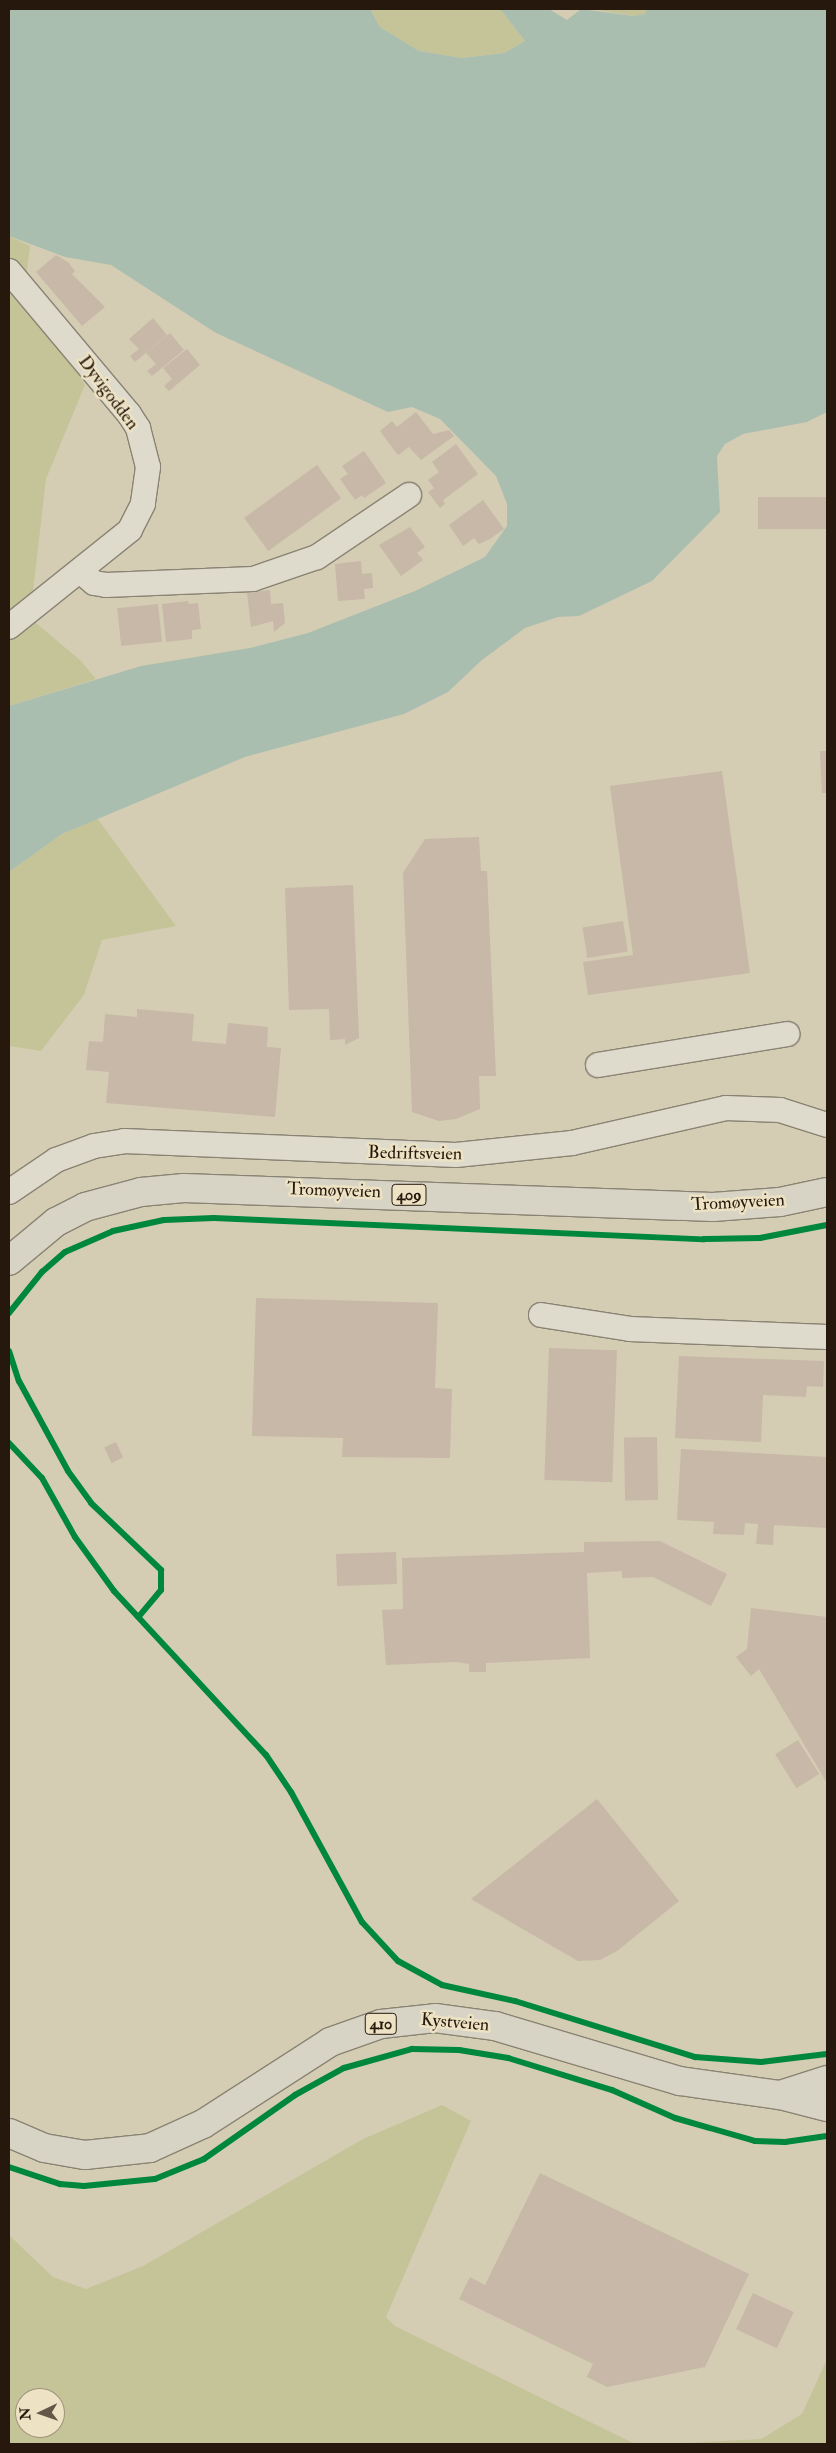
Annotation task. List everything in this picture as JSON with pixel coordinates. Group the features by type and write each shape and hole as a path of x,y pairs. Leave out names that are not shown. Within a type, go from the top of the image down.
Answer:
{"main road":[{"name":"Tromøyveien","path":"9,1262 56,1222 85,1208 141,1192 184,1188 713,1207 780,1202 827,1192"},
{"name":"Kystveien","path":"9,2133 44,2148 85,2156 150,2148 203,2124 330,2042 382,2024 422,2018 495,2026 680,2081 780,2094 827,2107"},
{"name":"Kystveien","path":"780,2094 827,2080"}],"street":[{"name":"Dyvigodden","path":"9,271 128,414 146,455 147,487 137,520 108,552 9,627"},
{"path":"81,572 94,582 106,585 253,580 317,557 409,494"},
{"path":"598,1065 787,1034"},
{"name":"Bedriftsveien","path":"9,1192 56,1160 94,1146 124,1141 456,1156 572,1143 726,1108 780,1110 827,1126"},
{"path":"541,1315 630,1329 827,1337"}],"green space":[{"path":"370,9 500,9 525,41 504,53 462,58 419,51 380,27"},
{"path":"591,9 647,9 646,14 634,16"},
{"path":"9,236 30,246 25,287 85,385 46,479 30,618 80,660 96,679 9,706"},
{"path":"97,818 176,926 102,940 84,995 41,1051 9,1046 9,872 62,834"},
{"path":"442,2105 471,2121 386,2317 395,2326 635,2444 9,2444 9,2235 53,2277 86,2289 143,2266 363,2139"},
{"path":"827,2359 827,2444 665,2444 761,2439 802,2414"}],"shaded area":[{"path":"9,9 370,9 380,27 419,51 462,58 504,53 525,41 500,9 549,9 567,20 581,9 634,16 645,14 647,9 827,9 827,412 807,422 743,434 725,444 717,456 720,512 652,581 579,616 558,617 525,628 482,660 448,692 404,714 245,757 62,834 9,872 9,706 141,666 250,648 308,633 415,591 485,557 507,526 507,504 496,476 440,419 412,407 388,412 216,333 111,265 65,257 9,236"}],"building":[{"path":"56,255 68,262 75,271 72,274 105,307 82,326 36,272"},
{"path":"153,318 167,335 135,362 130,356 139,349 129,339"},
{"path":"170,333 184,350 152,376 147,371 156,364 146,353"},
{"path":"187,349 200,365 169,391 164,386 172,379 163,368"},
{"path":"416,412 433,434 449,430 454,436 421,460 409,447 398,455 380,431 392,421 397,427"},
{"path":"456,444 478,474 443,500 445,504 440,508 428,492 434,488 428,480 439,472 432,462"},
{"path":"364,451 386,483 364,498 362,495 355,500 340,479 348,474 342,466"},
{"path":"317,465 341,498 268,551 244,518"},
{"path":"758,497 827,497 827,529 758,529"},
{"path":"483,500 504,529 479,544 474,538 463,546 449,525"},
{"path":"410,527 425,547 417,553 423,560 401,576 379,545"},
{"path":"361,561 362,574 372,573 373,588 364,589 365,599 338,601 335,564"},
{"path":"270,590 271,604 283,603 285,623 274,632 273,621 251,627 247,593"},
{"path":"188,601 189,604 198,603 201,629 192,630 192,639 166,642 162,604"},
{"path":"158,604 162,642 121,646 117,608"},
{"path":"820,751 827,751 827,793 822,793"},
{"path":"722,771 750,973 588,995 583,962 633,955 610,786"},
{"path":"479,837 481,871 487,871 496,1076 479,1076 480,1109 456,1119 439,1121 412,1112 403,873 425,839"},
{"path":"353,885 359,1038 345,1045 345,1039 330,1040 329,1009 289,1010 285,888"},
{"path":"623,921 628,952 587,958 583,927"},
{"path":"137,1009 194,1014 192,1041 226,1044 228,1023 268,1027 267,1047 281,1048 275,1117 106,1103 109,1072 86,1070 89,1041 103,1042 105,1014 137,1017"},
{"path":"256,1298 438,1303 435,1388 452,1389 450,1458 342,1457 343,1438 252,1436"},
{"path":"549,1348 617,1350 612,1482 544,1480"},
{"path":"679,1356 824,1361 823,1387 807,1386 806,1397 763,1395 761,1442 675,1438"},
{"path":"657,1437 658,1500 625,1501 624,1438"},
{"path":"116,1442 123,1457 111,1463 104,1447"},
{"path":"681,1449 827,1457 827,1528 774,1525 773,1545 756,1544 758,1524 745,1523 744,1535 713,1534 714,1522 677,1520"},
{"path":"660,1541 727,1574 711,1606 653,1577 622,1578 622,1571 587,1573 590,1658 486,1663 486,1672 469,1672 469,1664 456,1662 386,1665 382,1610 403,1609 402,1558 584,1552 584,1542"},
{"path":"396,1552 397,1584 337,1586 336,1554"},
{"path":"751,1608 827,1617 827,1783 759,1669 751,1676 736,1657 747,1649"},
{"path":"798,1740 819,1774 796,1788 775,1754"},
{"path":"597,1799 679,1901 617,1951 600,1960 578,1961 471,1899"},
{"path":"540,2173 749,2274 705,2367 607,2387 587,2377 593,2364 459,2299 470,2277 485,2285"},
{"path":"753,2293 794,2312 777,2348 736,2329"}],"cycle path":[{"path":"9,1313 42,1272 65,1252 113,1231 164,1220 214,1218 704,1239 760,1238 827,1225"},
{"path":"9,1351 19,1381 68,1471 91,1503 161,1570 161,1590 138,1617"},
{"path":"9,1443 42,1478 75,1537 114,1591 266,1755 291,1792 362,1922 398,1961 442,1985 515,2001 695,2057 761,2062 827,2054"},
{"path":"9,2167 60,2184 84,2186 155,2179 204,2159 295,2095 344,2068 412,2049 459,2050 508,2058 612,2090 675,2118 755,2141 785,2142 827,2136"}]}
